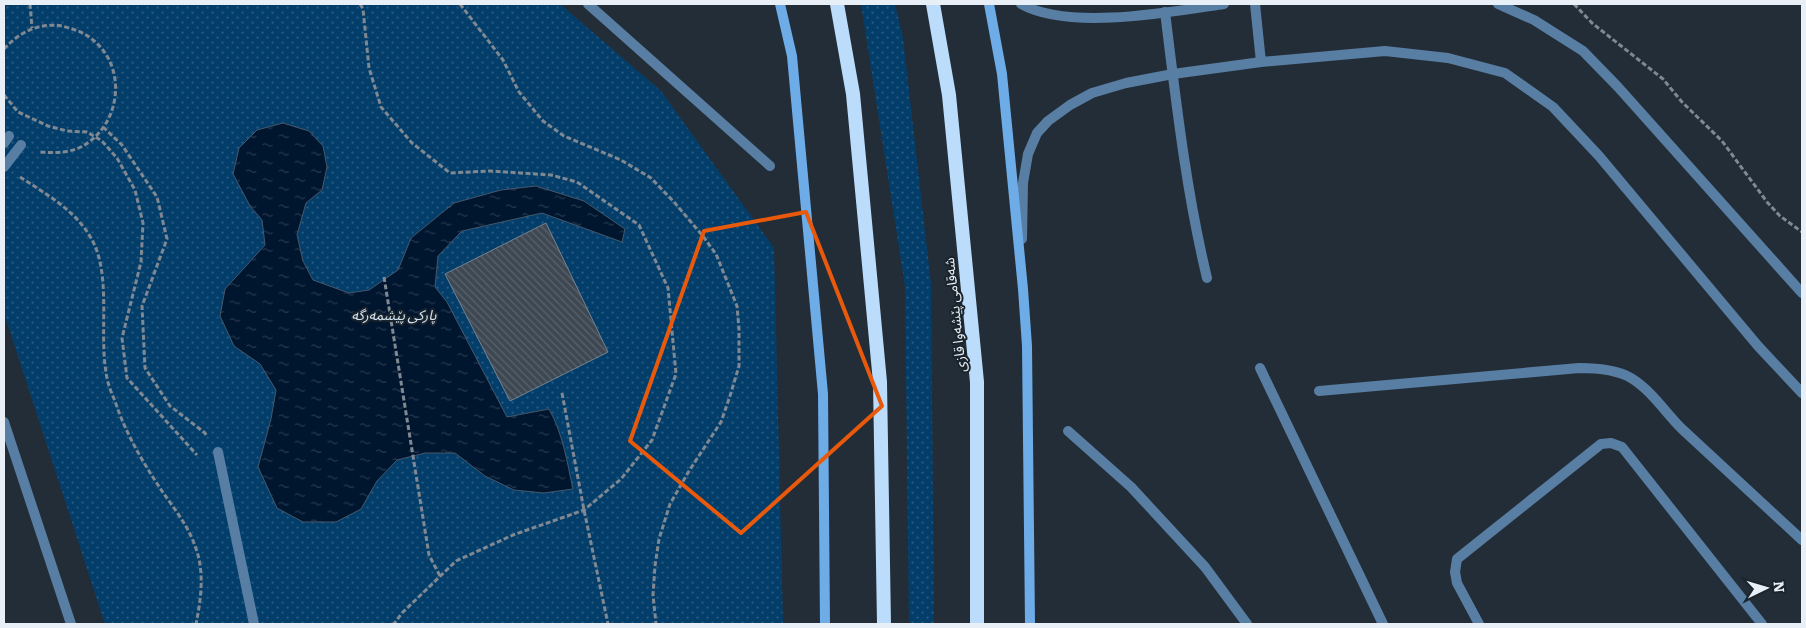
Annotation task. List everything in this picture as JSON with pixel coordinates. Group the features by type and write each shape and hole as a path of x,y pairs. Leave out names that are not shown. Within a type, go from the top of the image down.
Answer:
{"highway":[{"path":"837,4 853,94 880,382 884,624"},
{"name":"شەقامی پێشەوا قازی","path":"933,4 949,95 977,382 977,624"}],"main road":[{"path":"780,4 792,56 824,394 824,624"},
{"path":"988,4 1002,74 1027,346 1030,624"}],"street":[{"path":"588,4 770,166"},
{"path":"1021,4 1036,12 1069,17 1111,18 1224,4"},
{"path":"1254,4 1262,62"},
{"path":"1498,4 1534,20 1583,51 1618,86 1802,293"},
{"path":"1166,12 1173,74 1197,236 1207,278"},
{"path":"1023,289 1021,210 1022,183 1028,154 1037,133 1048,121 1070,105 1092,93 1126,83 1173,74 1262,62 1385,51 1448,58 1505,73 1553,107 1605,164 1758,346 1802,393"},
{"path":"4,167 21,145"},
{"path":"1260,368 1383,624"},
{"path":"1319,391 1565,369 1594,368 1613,371 1630,378 1651,396 1686,432 1802,540"},
{"path":"4,422 71,624"},
{"path":"1068,431 1131,487 1206,567 1246,624"},
{"path":"1479,624 1457,583 1455,572 1457,559 1601,444 1611,443 1622,447 1762,624"},
{"path":"218,452 254,624"}],"path":[{"path":"30,4 32,28"},
{"path":"360,4 363,9 369,68 381,107 412,142 450,172 490,171 551,175 577,182 639,225 668,288 676,374 652,440 621,479 584,510 512,535 456,561 402,613 394,624"},
{"path":"460,4 502,60 519,92 543,120 564,136 621,160 651,178 674,202 716,254 736,306 739,329 739,366 730,396 721,422 670,504 659,539 653,595 656,624"},
{"path":"1574,4 1592,23 1663,79 1682,102 1722,141 1767,202 1780,216 1802,232"},
{"path":"4,49 13,38 32,28 53,25 75,29 93,40 107,56 115,76 116,98 110,118 95,137 81,147 61,153 40,152"},
{"path":"4,95 18,112 48,126 67,131 87,132 102,141 117,158 134,190 143,223 141,262 122,338 127,378 201,459"},
{"path":"103,127 122,145 157,197 167,240 142,306 145,368 170,406 205,433 218,452"},
{"path":"22,178 58,202 80,221 92,239 100,265 104,303 106,373 115,403 130,438 196,547 202,582 196,624"},
{"path":"384,277 429,555 440,576"},
{"path":"562,393 608,624"}],"highlighted area":[{"path":"806,212 882,406 741,533 630,441 704,231"}],"green space":[{"name":"پارکی پێشمەرگە","path":"4,4 560,4 661,91 774,248 783,624 105,624 4,313"},
{"path":"861,4 895,4 903,38 931,284 934,624 909,624 905,286"}],"water":[{"path":"283,123 309,131 323,146 327,167 322,190 306,203 297,235 303,261 313,280 349,293 369,290 398,270 411,238 454,203 501,190 536,186 584,201 625,229 622,242 542,213 462,231 438,256 435,287 447,302 507,417 549,409 561,438 573,489 544,493 514,490 485,476 455,453 425,453 397,460 377,481 361,509 336,522 303,522 277,508 258,467 271,419 276,390 260,364 234,346 220,316 225,289 265,245 262,220 250,206 233,174 239,148 257,130"}],"building":[{"path":"546,223 608,352 510,401 445,274"}]}
